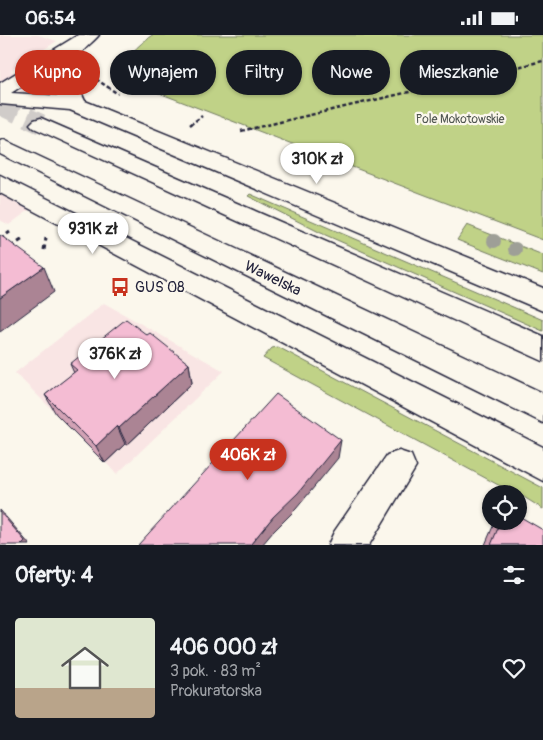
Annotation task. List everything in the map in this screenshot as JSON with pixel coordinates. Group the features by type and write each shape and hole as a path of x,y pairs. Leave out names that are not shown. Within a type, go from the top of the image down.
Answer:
{"main road":[{"path":"0,74 86,38"},
{"path":"0,91 86,38"},
{"path":"76,105 66,81 65,63 70,52 86,38"},
{"path":"0,98 58,101 76,105 543,301"},
{"path":"41,124 543,349"},
{"name":"Wawelska","path":"4,147 543,409"},
{"path":"0,183 543,465"},
{"path":"347,545 399,467"}],"path":[{"path":"241,131 543,61"},
{"path":"102,83 123,97"},
{"path":"184,123 191,126 202,116"},
{"path":"0,239 10,232"},
{"path":"40,234 47,238 44,250"},
{"path":"7,249 23,239"}],"shaded area":[{"path":"0,35 38,35 57,41 43,50 15,50 15,68 10,71 15,73 15,89 0,83"},
{"path":"29,95 71,95 139,122 124,134"},
{"path":"0,175 45,198 9,225 0,220"},
{"path":"104,303 224,371 117,474 15,373"}],"green space":[{"name":"Pole Mokotowskie","path":"152,35 543,35 543,240 164,95 216,95 216,50 135,50"},
{"path":"250,194 543,320 543,331 321,233 248,196"},
{"path":"467,225 543,255 543,274 457,240"},
{"path":"278,347 543,488 543,509 527,499 527,485 498,485 263,358 272,348"}],"building":[{"path":"0,235 44,267 0,298"},
{"path":"126,319 147,335 150,333 189,364 119,428 117,426 96,446 45,395 77,370 70,364"},
{"path":"276,394 341,440 298,493 273,517 250,545 138,545"},
{"path":"0,512 25,541 21,545 0,545"},
{"path":"527,521 543,530 543,545 491,545 497,530 527,530"}],"tunnel":[{"path":"0,105 41,124"}],"place":[{"name":"GUS 08","path":"120,287"}]}
